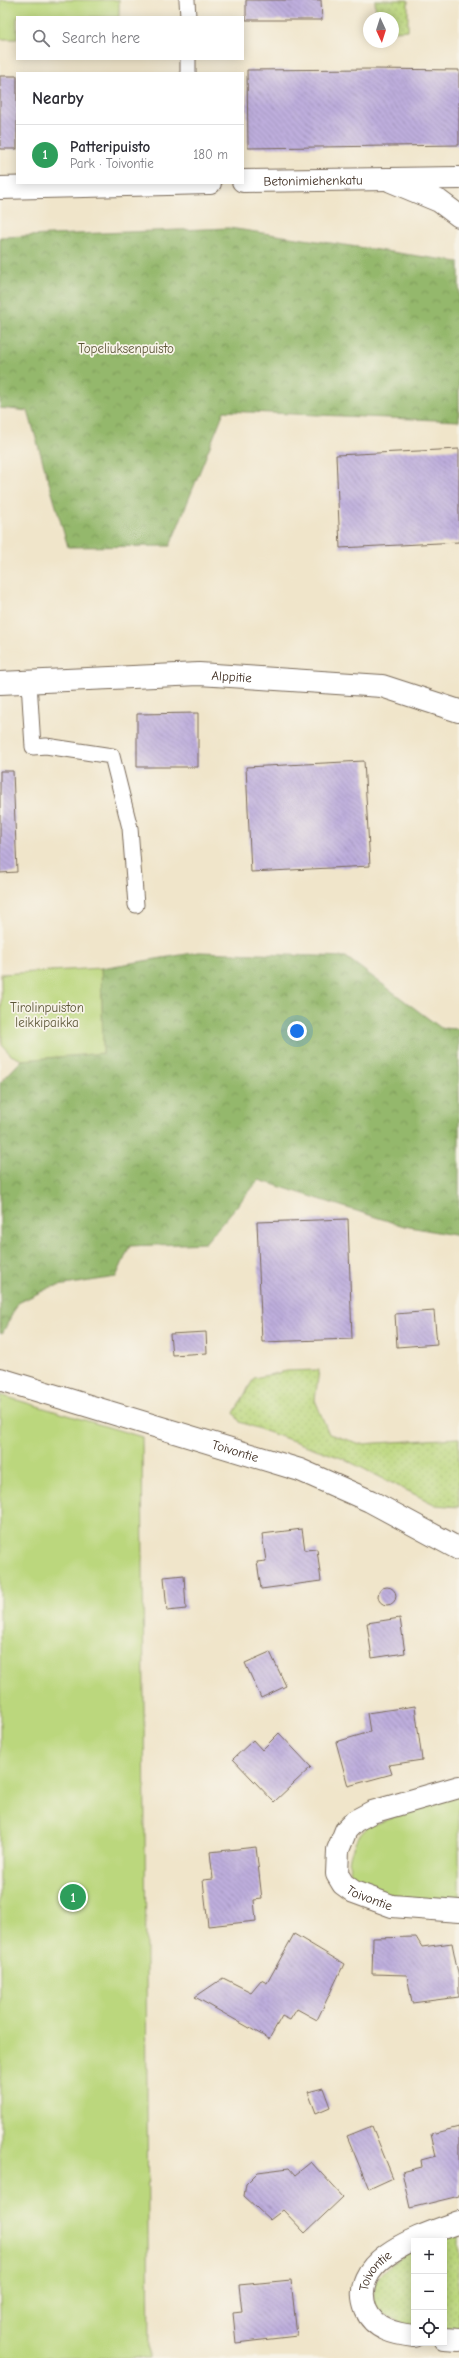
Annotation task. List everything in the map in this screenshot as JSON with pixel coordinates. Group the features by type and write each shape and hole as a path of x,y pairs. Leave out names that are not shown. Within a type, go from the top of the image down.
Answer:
{"street":[{"name":"Betonimiehenkatu","path":"244,182 383,177 459,178"},
{"name":"Betonimiehenkatu","path":"383,177 439,202 459,216"},
{"path":"0,188 161,184"},
{"name":"Alppitie","path":"0,683 199,674 382,686 459,711"},
{"name":"Toivontie","path":"0,1379 300,1470 370,1501 459,1549"},
{"name":"Toivontie","path":"459,1787 372,1812 355,1821 346,1830 338,1850 337,1874 343,1884 354,1892 392,1906 459,1911"},
{"name":"Toivontie","path":"411,2335 379,2328 369,2316 363,2293 367,2280 375,2264 394,2248 459,2222"},
{"path":"447,2339 459,2340"}],"lane":[{"path":"187,0 188,16"},
{"path":"188,60 188,72"},
{"path":"29,682 33,747 46,746 112,756 130,828 136,904"}],"green space":[{"path":"0,0 119,0 119,16 16,16 16,39 0,39"},
{"path":"375,0 408,0 408,30 399,31 399,12 376,12"},
{"name":"Topeliuksenpuisto","path":"229,228 459,262 459,421 224,411 170,546 68,547 28,411 0,408 0,237"},
{"path":"199,952 346,957 441,1028 459,1029 459,1236 404,1226 259,1180 205,1243 130,1246 116,1277 51,1287 18,1303 2,1334 0,1333 0,1083 22,1060 103,1053 101,968"},
{"name":"Tirolinpuiston leikkipaikka","path":"101,968 103,1053 22,1060 11,1055 2,1045 1,974"},
{"path":"319,1370 315,1400 329,1434 361,1444 459,1438 459,1507 436,1505 344,1459 240,1422 234,1413 254,1378 287,1371"},
{"path":"0,1395 142,1437 149,2358 0,2358"},
{"path":"459,1794 459,1902 391,1895 373,1890 359,1882 351,1871 350,1857 356,1840 369,1826"},
{"path":"459,2232 459,2330 447,2330 447,2238 443,2238"},
{"path":"411,2251 411,2327 383,2316 374,2308 375,2286 378,2278 389,2266"}],"building":[{"path":"246,0 321,0 322,20 246,20"},
{"path":"247,70 459,70 459,145 248,148"},
{"path":"0,76 16,76 16,149 0,149"},
{"path":"459,449 459,542 340,548 336,455"},
{"path":"198,713 198,767 137,767 137,714"},
{"path":"364,761 370,866 251,872 246,767"},
{"path":"0,771 13,771 17,872 0,873"},
{"path":"348,1219 352,1339 262,1342 257,1222"},
{"path":"434,1311 437,1344 397,1347 395,1314"},
{"path":"206,1332 207,1353 172,1355 170,1334"},
{"path":"302,1529 305,1550 317,1549 321,1581 261,1589 257,1562 266,1561 262,1534"},
{"path":"184,1575 186,1609 167,1611 164,1577"},
{"path":"387,1587 393,1590 396,1596 393,1602 387,1605 381,1602 378,1596 381,1590"},
{"path":"400,1618 405,1653 372,1658 367,1623"},
{"path":"270,1652 286,1686 261,1698 245,1663"},
{"path":"415,1706 422,1760 389,1765 392,1774 348,1786 336,1742 370,1732 367,1713"},
{"path":"279,1733 311,1767 274,1802 233,1759 253,1740 262,1750"},
{"path":"256,1847 262,1899 254,1900 256,1921 208,1926 203,1880 213,1879 210,1852"},
{"path":"294,1934 344,1964 317,2020 297,2009 290,2020 282,2016 269,2039 195,1997 223,1978 251,1992 261,1980 267,1983"},
{"path":"416,1937 422,1947 452,1943 459,1978 459,1997 412,2003 407,1975 372,1974 373,1938"},
{"path":"323,2088 330,2107 316,2113 308,2092"},
{"path":"372,2126 393,2178 369,2189 347,2136"},
{"path":"459,2127 459,2196 410,2208 402,2172 422,2167 421,2160 436,2156 431,2134"},
{"path":"311,2162 343,2197 305,2233 283,2210 270,2220 244,2196 246,2184 258,2172 289,2168 295,2175"},
{"path":"291,2280 297,2336 236,2343 233,2313 242,2312 239,2285"}],"place":[{"name":"Patteripuisto","path":"73,1897"}]}
